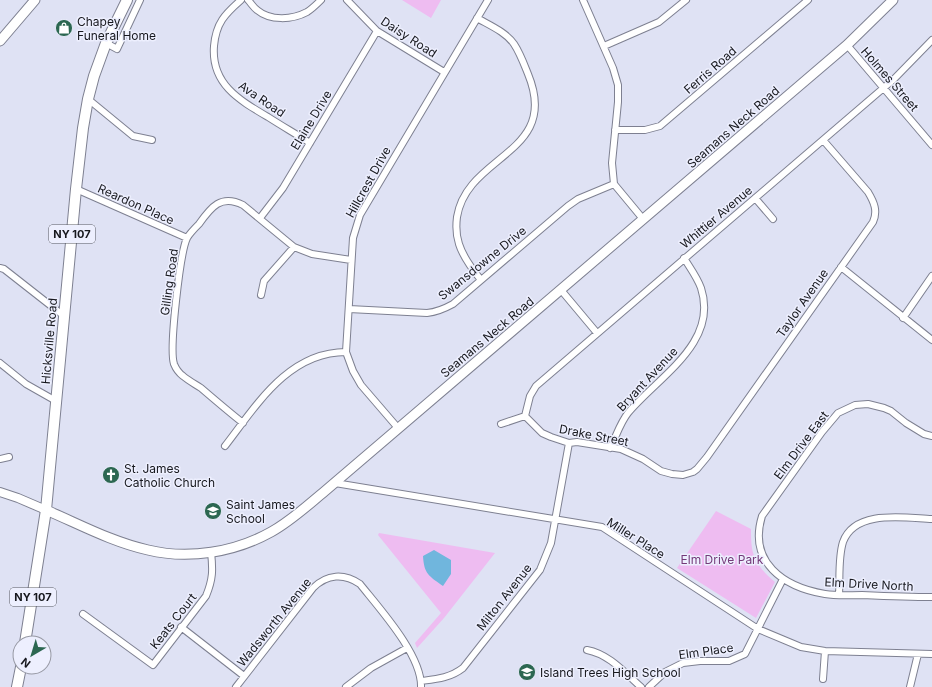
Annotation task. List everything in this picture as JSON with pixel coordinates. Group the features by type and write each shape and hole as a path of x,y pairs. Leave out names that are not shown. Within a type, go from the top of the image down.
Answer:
{"main road":[{"path":"0,40 35,0"},
{"name":"Hicksville Road","path":"26,635 46,510 83,128 94,76 106,43 127,0"},
{"name":"Seamans Neck Road","path":"46,510 116,540 147,550 169,554 188,555 211,552 245,543 273,531 293,517 335,482 561,290 847,45 893,0"},
{"path":"16,687 19,675"}],"street":[{"path":"106,43 117,49 140,0"},
{"name":"Ava Road","path":"242,0 226,13 217,30 214,51 218,73 229,90 242,102 310,143"},
{"path":"248,0 260,12 281,18 296,17 308,11 321,0"},
{"name":"Daisy Road","path":"347,0 377,32 444,72"},
{"name":"Hillcrest Drive","path":"398,428 361,385 353,371 346,352 353,238 360,215 488,0"},
{"path":"583,0 604,46 618,85 612,163 614,184 643,219"},
{"path":"604,46 659,22 686,0"},
{"name":"Ferris Road","path":"615,130 645,130 660,126 808,0"},
{"path":"477,18 504,34 515,44 533,86 536,104 535,116 528,132 520,142 473,183 464,195 459,207 456,224 458,242 467,261 480,280"},
{"name":"Elaine Drive","path":"260,218 284,188 377,32"},
{"name":"Whittier Avenue","path":"525,416 530,396 536,386 884,88 932,40"},
{"name":"Holmes Street","path":"847,45 932,145"},
{"path":"88,99 133,136 152,140"},
{"name":"Taylor Avenue","path":"686,474 697,468 707,457 873,222 875,217 875,207 873,200 868,192 823,140"},
{"name":"Swansdowne Drive","path":"349,310 414,313 436,312 453,304 568,206 614,184"},
{"name":"Reardon Place","path":"76,189 187,238"},
{"path":"755,198 772,219"},
{"name":"Gilling Road","path":"243,423 183,376 174,364 172,350 179,274 187,238 213,206 230,200 236,201 243,205 294,247 312,254 351,260"},
{"path":"261,295 264,281 294,247"},
{"name":"Bryant Avenue","path":"610,448 627,414 673,369 698,335 704,312 702,294 696,276 684,258"},
{"path":"841,267 932,340"},
{"path":"0,268 4,269 64,316"},
{"path":"903,318 932,276"},
{"path":"561,290 597,333"},
{"path":"225,446 276,382 290,371 325,353 346,352"},
{"path":"0,363 26,384 56,401"},
{"name":"Elm Drive East","path":"783,579 774,572 766,561 760,547 759,528 762,516 832,419 844,410 855,406 874,405 891,411 906,423 924,434 932,436"},
{"path":"501,424 525,416"},
{"name":"Drake Street","path":"525,416 542,433 569,443 577,442 621,449 631,453 661,471 672,474 686,474"},
{"name":"Milton Avenue","path":"421,684 444,678 457,673 463,668 540,570 552,543 569,443"},
{"path":"0,459 10,457"},
{"name":"Miller Place","path":"335,482 602,527 758,629 801,647 825,651 932,654"},
{"path":"0,492 46,510"},
{"path":"839,595 843,543 853,528 866,520 878,518 932,519"},
{"name":"Keats Court","path":"83,614 152,665 206,596 213,575 211,552"},
{"name":"Wadsworth Avenue","path":"236,687 312,588 323,580 332,576 345,577 360,584 401,636 415,663 421,684"},
{"path":"758,629 783,579"},
{"name":"Elm Drive North","path":"783,579 800,587 825,594 932,597"},
{"path":"181,627 244,676"},
{"name":"Elm Place","path":"649,687 665,672 683,663 700,661 729,661 739,658 745,654 758,629"},
{"path":"346,687 371,668 407,648"},
{"path":"587,650 599,653 609,659 641,687"},
{"path":"823,679 825,651"},
{"path":"910,687 918,654"}],"green space":[{"path":"402,0 441,0 431,18"},
{"name":"Elm Drive Park","path":"716,511 751,529 753,553 757,563 775,582 756,618 677,568"},
{"path":"379,533 495,553 444,618 417,648 415,643 441,613 378,535"}],"water":[{"path":"434,550 451,560 451,574 443,586 428,574 425,567 423,556"}],"place":[{"name":"Chapey Funeral Home","path":"64,28"},
{"name":"St. James Catholic Church","path":"111,475"},
{"name":"Saint James School","path":"213,511"},
{"name":"Island Trees High School","path":"527,672"}]}
